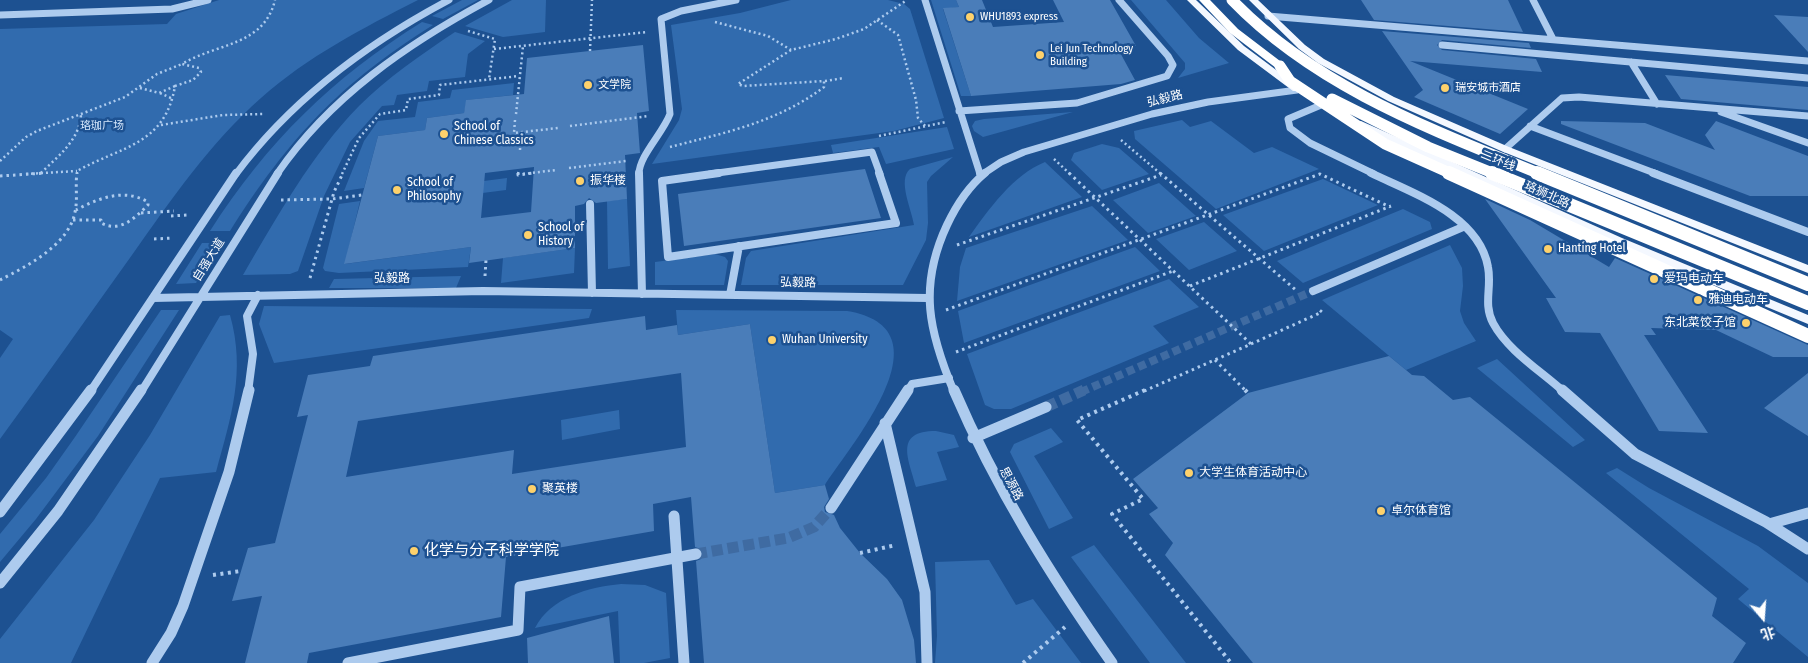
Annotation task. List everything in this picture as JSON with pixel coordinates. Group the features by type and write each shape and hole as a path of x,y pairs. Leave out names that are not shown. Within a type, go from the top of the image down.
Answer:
{"highway":[{"name":"二环线","path":"1204,0 1234,31 1280,66 1341,104 1399,134 1808,303"},
{"name":"二环线","path":"1232,0 1250,18 1323,74 1407,120 1808,284"},
{"path":"1280,66 1290,81 1385,144 1808,336"}],"main road":[{"name":"珞狮北路","path":"1191,0 1241,48 1297,90 1321,105 1643,252 1808,320"},
{"path":"1253,0 1302,47 1341,73 1429,117 1808,269"},
{"path":"1643,252 1663,211"}],"street":[{"path":"0,512 58,437 234,177 287,115 335,73 370,47 397,28 449,0"},
{"name":"自强大道","path":"0,584 89,470 277,176 324,117 367,78 410,46 489,0"},
{"path":"642,294 639,166 666,125 670,114 660,31 661,20 681,11 717,2 736,0"},
{"path":"924,0 981,176"},
{"path":"959,111 1077,103 1167,76 1173,65 1168,56 1119,0"},
{"path":"1533,0 1552,39"},
{"path":"1268,16 1808,61"},
{"path":"1442,45 1808,78"},
{"path":"1631,62 1657,104"},
{"name":"弘毅路","path":"153,298 474,291 927,298 936,252 954,210 964,194 981,176 1005,161 1034,149 1159,113 1201,103 1297,90"},
{"path":"1505,148 1562,98 1579,97 1808,116"},
{"path":"1321,105 1288,118 1290,128 1310,143 1439,207 1463,227 1485,255 1490,276 1487,300 1490,318 1504,339 1635,454 1658,468 1769,524 1808,549"},
{"path":"1709,108 1808,144"},
{"path":"1530,126 1808,232"},
{"path":"872,152 896,223 740,246 668,257 662,181 872,152"},
{"path":"590,204 592,293"},
{"path":"1313,291 1463,227"},
{"path":"730,295 740,246"},
{"path":"152,663 171,633 229,472 248,402 253,364 247,316 258,295"},
{"name":"思源路","path":"927,298 929,316 942,358 973,438 1019,525 1112,663"},
{"path":"831,508 884,423 912,384 949,378"},
{"path":"973,438 1046,407"},
{"path":"884,423 925,592 927,663"},
{"path":"1769,524 1808,513"},
{"path":"674,516 684,663"},
{"path":"348,663 518,630 520,586 696,554"}],"lane":[{"path":"0,15 172,9 208,0"}],"path":[{"path":"0,161 26,137 125,97 157,74 182,64 202,52 238,40 259,30 272,17 275,0"},
{"path":"590,51 592,0"},
{"path":"844,78 824,82 738,85 791,50 852,34 907,0"},
{"path":"703,6 711,22 768,36 791,50"},
{"path":"877,20 898,35 916,100 918,118 926,127"},
{"path":"466,30 495,39 489,79"},
{"path":"494,49 660,31"},
{"path":"516,114 523,46"},
{"path":"159,93 192,80 200,72 199,68 182,64"},
{"path":"306,294 332,199 358,138 380,114 406,110 408,99 439,95 440,85 520,76"},
{"path":"569,168 646,156 777,114 812,96 824,87 824,82"},
{"path":"0,176 77,171 141,141 161,125 174,99 175,86"},
{"path":"139,88 174,99"},
{"path":"570,126 670,114"},
{"path":"41,173 71,142 81,123 80,115"},
{"path":"161,125 223,115 287,115"},
{"path":"515,120 514,133 558,128"},
{"path":"520,150 521,132"},
{"path":"1119,138 1301,294"},
{"path":"1050,155 1251,344"},
{"path":"519,169 518,175 556,170"},
{"path":"0,280 20,270 44,252 73,220 76,210 74,184 77,171"},
{"path":"929,316 1320,174 1390,207"},
{"path":"936,252 1162,175"},
{"path":"73,220 101,220 103,225 112,227 130,221 148,205 148,202 139,196 125,195 96,200 76,210"},
{"path":"280,200 332,199 362,195"},
{"path":"1190,286 1417,195"},
{"path":"141,212 174,211"},
{"path":"154,239 178,238"},
{"path":"942,358 1173,271"},
{"path":"1231,663 1112,514 1143,499 1078,420 1322,312 1315,306"},
{"path":"1215,360 1248,393"},
{"path":"860,553 914,541"},
{"path":"192,579 241,570"},
{"path":"1023,663 1079,615"}],"green space":[{"name":"珞珈广场","path":"219,0 418,0 316,56 279,83 242,115 208,153 177,193 0,439 0,358 13,339 0,330 0,29 167,24 176,14"},
{"path":"462,0 478,0 443,19 432,16"},
{"path":"512,0 546,0 545,32 503,37 465,26"},
{"path":"791,0 888,0 904,4 910,9 944,118 894,131 652,164 679,120 682,109 671,25 740,13"},
{"path":"931,0 956,0 959,7 943,9 971,96 961,96"},
{"path":"1131,0 1166,0 1199,38 1229,63 1178,78 1185,69 1185,63"},
{"path":"422,22 433,25 370,69 318,115 273,168 230,231 210,231 255,169 304,114 330,89 359,66 389,43"},
{"path":"455,32 485,41 468,54 465,77 429,81 427,91 397,95 394,105 382,106 350,142 324,196 298,271 290,274 243,275 296,187 325,145 342,125 359,106 393,76"},
{"path":"514,83 513,95 467,100 464,113 427,118 425,130 378,136 364,188 344,191 364,141 378,121 415,117 418,102 450,98 452,90"},
{"path":"1073,112 983,137 974,131 972,126 975,121 984,119"},
{"path":"1182,120 1190,127 1211,121 1254,153 1272,147 1319,169 1216,209 1135,139 1134,131"},
{"path":"947,127 954,149 886,164 879,147 833,153 831,145"},
{"path":"1102,144 1119,148 1149,174 1102,190 1071,160 1074,153"},
{"path":"953,157 931,176 927,182 928,223 926,240 903,285 741,285 746,258 751,251 914,225 906,196 906,174 910,169"},
{"path":"1045,162 1082,197 969,237 993,204 1012,184 1022,175"},
{"path":"507,178 506,190 459,196 461,184"},
{"path":"1323,179 1378,205 1264,251 1223,215"},
{"path":"1159,183 1196,216 1148,233 1113,200"},
{"path":"627,199 630,266 608,269 607,201"},
{"path":"360,201 345,264 471,247 468,267 339,273 325,271 323,268 339,204"},
{"path":"1092,206 1128,240 957,301 960,267 966,248"},
{"path":"1403,209 1430,222 1432,229 1303,283 1277,261"},
{"path":"1204,222 1237,251 1189,270 1156,239"},
{"path":"202,243 222,243 196,283 176,284"},
{"path":"1450,245 1462,268 1463,286 1460,311 1464,323 1476,341 1406,370 1322,300"},
{"path":"1135,247 1160,271 964,343 958,311"},
{"path":"575,248 574,273 501,283 503,258"},
{"path":"715,254 725,257 728,261 724,285 655,285 655,262"},
{"path":"461,276 456,288 329,288 334,279"},
{"path":"1169,279 1199,307 1153,326 1169,343 1011,409 994,409 985,405 967,354"},
{"path":"264,306 592,309 589,318 274,363 259,324"},
{"path":"161,310 179,310 98,436 36,519 0,562 0,534 46,478"},
{"path":"676,310 847,311 877,322 892,339 893,362 886,388 872,415 825,485 775,493 750,324 678,335"},
{"path":"230,315 235,336 237,375 227,432 216,472 160,478 71,663 0,663 0,639 94,520 150,435 220,316"},
{"path":"1497,359 1585,440 1573,447 1477,368"},
{"path":"619,410 620,429 562,440 561,420"},
{"path":"1051,428 1063,442 1034,456 1073,518 1049,529 1010,452 1014,444"},
{"path":"936,431 954,435 959,447 937,452 947,480 916,487 908,457 907,449 909,442 914,436 923,432"},
{"path":"1617,468 1649,488 1758,546 1808,583 1808,657 1738,599 1749,589 1606,473"},
{"path":"1094,545 1186,663 1150,663 1071,557"},
{"path":"989,560 1016,605 1033,599 1081,663 935,663 937,636 935,562"},
{"path":"621,584 645,585 666,593 670,658 644,663 620,663 618,611 535,628 542,617 561,601 584,591"}],"building":[{"name":"Lei Jun Technology Building","path":"956,0 982,0 993,27 1064,22 1053,0 1110,0 1136,46 1117,47 1135,80 1121,84 971,96 943,8 959,7"},
{"path":"1361,0 1508,0 1523,32 1374,20"},
{"path":"1774,15 1808,17 1808,52"},
{"path":"1382,31 1529,43 1531,48 1442,40 1437,45 1442,50 1536,59 1542,72 1410,61 1528,109 1500,134 1414,97 1423,90"},
{"path":"643,45 649,111 637,113 640,153 625,155 627,199 596,203 589,198 584,204 575,206 575,248 469,263 471,247 344,264 378,136 425,130 427,118 464,113 466,100 524,94 527,58","holes":["534,167 531,212 481,218 485,173"]},
{"path":"1665,75 1808,87 1808,110 1681,99"},
{"path":"1561,121 1645,123 1715,150 1705,135 1716,121 1808,156 1808,196 1750,196 1561,124"},
{"path":"865,169 881,218 684,246 678,194"},
{"path":"1485,199 1530,220 1609,267 1615,258 1808,345 1808,357 1773,357 1716,330 1651,328 1656,335 1644,335 1708,433 1659,431 1600,333 1565,332 1546,298 1556,298"},
{"name":"聚英楼","path":"645,316 646,330 677,325 678,335 750,324 775,493 825,485 829,499 824,507 825,512 834,515 840,528 860,553 887,579 902,600 914,640 916,663 704,663 696,561 701,559 703,553 701,549 695,547 691,497 653,504 654,531 506,557 501,617 309,653 307,663 245,663 262,596 232,601 248,548 275,543 308,415 297,417 308,375 370,366 373,356","holes":["681,373 686,447 512,474 514,450 346,477 358,421"]},
{"name":"卓尔体育馆","path":"1389,356 1412,375 1424,376 1453,400 1470,397 1717,598 1712,616 1746,643 1733,663 1253,663 1165,555 1173,543 1149,514 1158,508 1133,479 1248,393"},
{"path":"1808,373 1808,436 1764,408"},
{"path":"609,616 614,663 528,663 527,638"}],"tunnel":[{"path":"1081,392 1313,291"},
{"path":"1046,407 1084,390"},
{"path":"696,554 788,538 814,527 831,508"}],"place":[{"name":"WHU1893 express","path":"970,17"},
{"name":"Lei Jun Technology Building","path":"1040,55"},
{"name":"文学院","path":"588,85"},
{"name":"瑞安城市酒店","path":"1445,88"},
{"name":"School of Chinese Classics","path":"444,134"},
{"name":"振华楼","path":"580,181"},
{"name":"School of Philosophy","path":"397,190"},
{"name":"School of History","path":"528,235"},
{"name":"Hanting Hotel","path":"1548,249"},
{"name":"爱玛电动车","path":"1654,279"},
{"name":"雅迪电动车","path":"1698,300"},
{"name":"东北菜饺子馆","path":"1746,323"},
{"name":"Wuhan University","path":"772,340"},
{"name":"大学生体育活动中心","path":"1189,473"},
{"name":"聚英楼","path":"532,489"},
{"name":"卓尔体育馆","path":"1381,511"},
{"name":"化学与分子科学学院","path":"414,551"}]}
